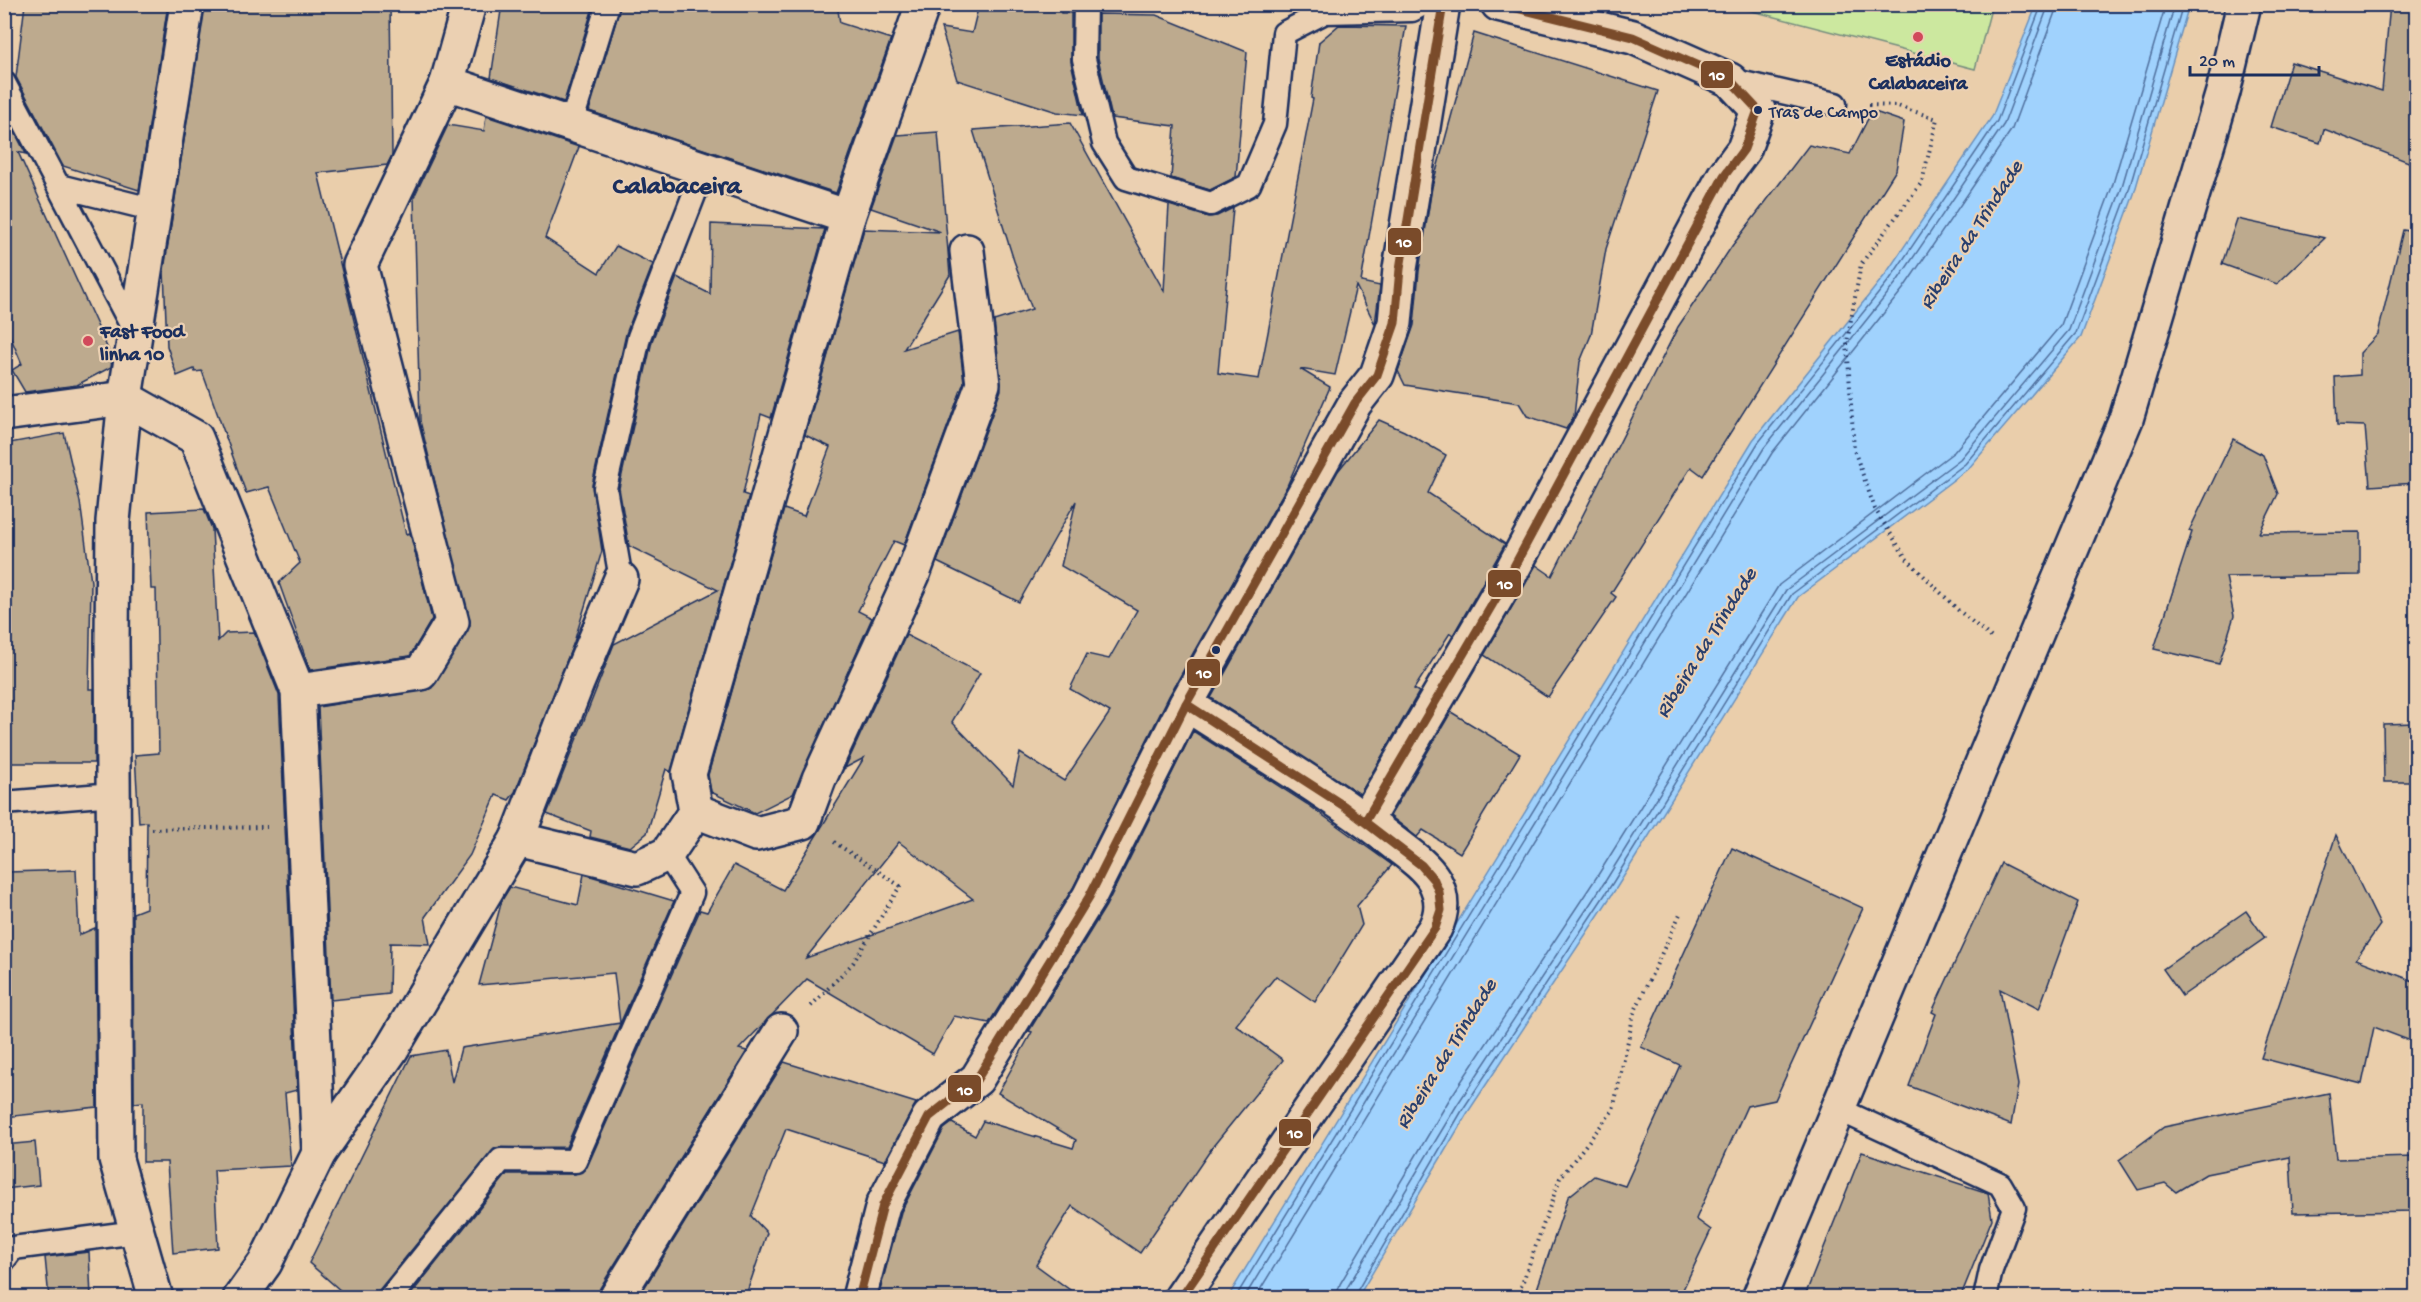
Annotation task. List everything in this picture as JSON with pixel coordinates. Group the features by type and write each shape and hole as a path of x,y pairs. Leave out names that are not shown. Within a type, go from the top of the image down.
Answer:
{"street":[{"path":"156,1298 116,1159 113,521 125,398 187,4"},
{"path":"298,691 421,673 452,622 360,265 447,83 469,4"},
{"path":"517,838 637,868 668,854 696,811 689,774 848,217 923,4"},
{"path":"859,1298 883,1205 929,1117 977,1079 1089,897 1185,704 1355,403 1377,375 1395,323 1401,269 1443,4"},
{"path":"1366,820 1509,576 1724,176 1744,149 1758,110 1730,80 1633,37 1498,4"},
{"path":"1759,1298 2126,419 2223,92 2244,4"},
{"path":"447,83 848,217"},
{"path":"696,811 756,834 803,822 819,780 913,574 983,384 967,251"},
{"path":"5,412 125,398 196,438 298,691 319,1153"},
{"path":"240,1298 266,1263 319,1153 391,1050 517,838 621,579"},
{"path":"1181,1298 1428,938 1441,914 1441,897 1434,880 1421,865 1366,820 1185,704"},
{"path":"616,1298 780,1031"}],"lane":[{"path":"571,124 608,4"},
{"path":"1085,4 1084,60 1096,111 1104,142 1126,178 1212,204 1249,185 1262,155 1275,124 1284,33 1325,12 1412,10 1422,4"},
{"path":"1730,80 1835,104"},
{"path":"4,83 135,332"},
{"path":"621,579 605,488 639,337 705,169"},
{"path":"59,186 155,210"},
{"path":"4,803 114,794"},
{"path":"390,1298 501,1160 575,1161 693,893 668,854"},
{"path":"1838,1109 2000,1184 2014,1208 1990,1270 1985,1298"},
{"path":"4,1260 13,1248 136,1232"}],"path":[{"path":"1835,104 1898,106 1936,119 1922,182 1861,264 1847,342 1854,450 1875,509 1906,558 1958,610 2024,664"},
{"path":"780,1031 816,1002 853,963 900,886 803,822"},
{"path":"115,830 304,826"},
{"path":"1517,1298 1560,1178 1613,1110 1634,1013 1680,914"}],"green space":[{"name":"Estádio Calabaceira","path":"1729,5 1992,5 1975,69"}],"water":[{"name":"Ribeira da Trindade","path":"2037,4 2189,5 2134,194 2081,337 1969,468 1798,597 1617,887 1468,1112 1358,1297 1228,1297 1753,440 1885,275 1992,117"}],"building":[{"path":"25,4 168,4 139,190 63,166 16,77"},
{"path":"205,4 390,4 392,155 387,165 318,173 406,534 410,533 432,619 410,656 310,670 279,583 300,563 269,487 246,493 202,371 195,372 194,369 177,376 167,346 164,270"},
{"path":"502,4 594,4 564,102 491,78"},
{"path":"621,4 837,4 840,23 891,39 836,193 589,111"},
{"path":"979,4 1061,4 1061,13 1071,13 1071,62 1083,115 1057,112 957,80 941,28 972,33"},
{"path":"2390,4 2416,4 2416,165 2324,129 2320,143 2271,127 2291,62 2382,91"},
{"path":"1098,14 1156,15 1247,52 1236,177 1210,190 1171,178 1175,126 1112,118 1098,58"},
{"path":"1339,25 1406,26 1361,282 1380,286 1375,324 1356,286 1335,375 1300,369 1330,387 1287,486 1169,696 1073,888 989,1023 954,1016 933,1054 807,979 739,1049 747,1051 600,1288 597,1298 408,1298 507,1174 575,1174 587,1167 700,910 707,912 734,865 783,890 864,758 845,768 906,635 980,673 952,722 1013,785 1020,753 1064,781 1110,712 1070,689 1087,654 1109,659 1137,610 1061,566 1076,501 1019,602 937,562 1001,390 994,321 1032,309 1014,261 973,130 1070,123 1164,291 1169,205 1208,217 1217,216 1233,208 1218,373 1259,379 1313,99 1311,98 1319,42","holes":["899,842 973,899 806,958"]},
{"path":"1474,33 1658,91 1606,249 1591,335 1580,362 1574,416 1566,429 1527,416 1519,403 1405,385 1398,371 1414,325 1419,271 1432,187"},
{"path":"1872,111 1904,122 1896,170 1703,476 1691,467 1611,593 1616,597 1548,697 1484,655 1536,565 1552,576 1678,327 1732,246 1809,145 1850,154"},
{"path":"486,116 579,147 545,238 599,273 616,246 653,264 626,334 592,485 602,551 574,642 515,792 509,800 496,795 470,855 425,917 430,944 390,943 389,994 331,1000 318,707 431,689 470,625 420,421 414,197 448,125 484,131"},
{"path":"4,121 10,133 11,125 26,154 18,152 112,358 111,367 77,385 25,392 12,370 22,364 4,322"},
{"path":"938,132 950,275 904,349 958,332 964,382 904,545 894,541 858,611 872,618 793,794 755,813 711,792 708,775 784,509 804,516 830,447 805,435 864,229 941,232 871,208 897,135"},
{"path":"2237,219 2325,238 2277,284 2222,264"},
{"path":"711,224 825,229 771,418 761,414 743,494 749,496 671,772 666,769 647,833 630,847 590,837 591,831 547,814 614,644 718,590 629,546 619,488 652,341 677,277 710,294"},
{"path":"2403,230 2416,232 2416,483 2370,486 2365,426 2337,425 2335,377 2360,375 2360,353 2378,334"},
{"path":"1379,420 1404,431 1446,455 1428,493 1505,544 1453,635 1450,633 1414,689 1419,692 1360,794 1211,698 1338,471"},
{"path":"64,433 80,502 91,582 89,689 94,689 94,763 4,763 4,444"},
{"path":"2233,439 2263,455 2278,494 2259,533 2360,532 2360,575 2226,577 2234,616 2219,664 2154,649 2192,532 2189,531"},
{"path":"204,509 212,529 218,641 226,633 254,632 279,695 297,1090 285,1093 291,1166 214,1170 218,1248 173,1253 167,1162 143,1162 143,1102 134,1103 133,913 146,908 147,822 139,823 135,755 159,753 156,589 151,589 148,512"},
{"path":"1451,712 1520,754 1460,853 1423,830 1417,837 1390,816"},
{"path":"2416,723 2416,782 2384,782 2383,724"},
{"path":"1193,731 1307,804 1392,865 1357,906 1362,925 1315,1002 1276,976 1236,1025 1283,1060 1214,1145 1140,1253 1072,1206 1036,1265 1081,1298 878,1298 901,1212 944,1129 952,1123 975,1136 983,1121 1073,1148 1076,1140 998,1093 1032,1032 1029,1031 1106,906"},
{"path":"2336,835 2380,925 2356,959 2416,982 2416,1043 2374,1027 2362,1084 2261,1058"},
{"path":"1732,848 1863,908 1775,1100 1747,1106 1696,1219 1711,1230 1679,1298 1534,1298 1568,1197 1594,1176 1625,1186 1680,1065 1641,1047"},
{"path":"2001,863 2078,902 2039,1009 2000,989 2018,1085 2011,1125 1909,1086 1936,1014 1932,1012"},
{"path":"76,870 79,935 95,928 97,1107 5,1117 4,914 8,872"},
{"path":"584,874 674,901 566,1147 495,1148 379,1290 377,1298 349,1298 309,1263 411,1056 446,1050 452,1082 461,1048 620,1023 614,973 479,985 502,900 510,887 578,905"},
{"path":"2246,911 2265,938 2182,996 2163,969"},
{"path":"784,1062 916,1103 885,1161 786,1129 751,1216 767,1233 745,1298 638,1298"},
{"path":"2329,1093 2336,1159 2416,1157 2416,1211 2293,1213 2290,1157 2206,1174 2176,1192 2165,1183 2138,1190 2119,1160 2164,1127"},
{"path":"35,1142 39,1185 4,1189 4,1145"},
{"path":"1862,1152 1988,1193 1992,1219 1960,1298 1804,1298"},
{"path":"89,1252 91,1298 49,1298 45,1257"}],"transit line":[{"name":"10","path":"859,1298 883,1205 929,1117 977,1079 1089,897 1186,704 1355,403 1377,375 1395,323 1400,269 1443,4"},
{"name":"10","path":"1366,820 1509,576 1724,176 1744,149 1758,110 1730,80 1633,37 1500,4"},
{"name":"10","path":"1181,1298 1435,928 1441,910 1439,892 1434,880 1421,865 1344,806 1186,704"}],"place":[{"name":"Estádio Calabaceira","path":"1918,37"},
{"name":"Tras de Campo","path":"1758,110"},
{"name":"Fast Food linha 10","path":"88,341"}],"district":[{"name":"Calabaceira","path":"677,184"}]}
